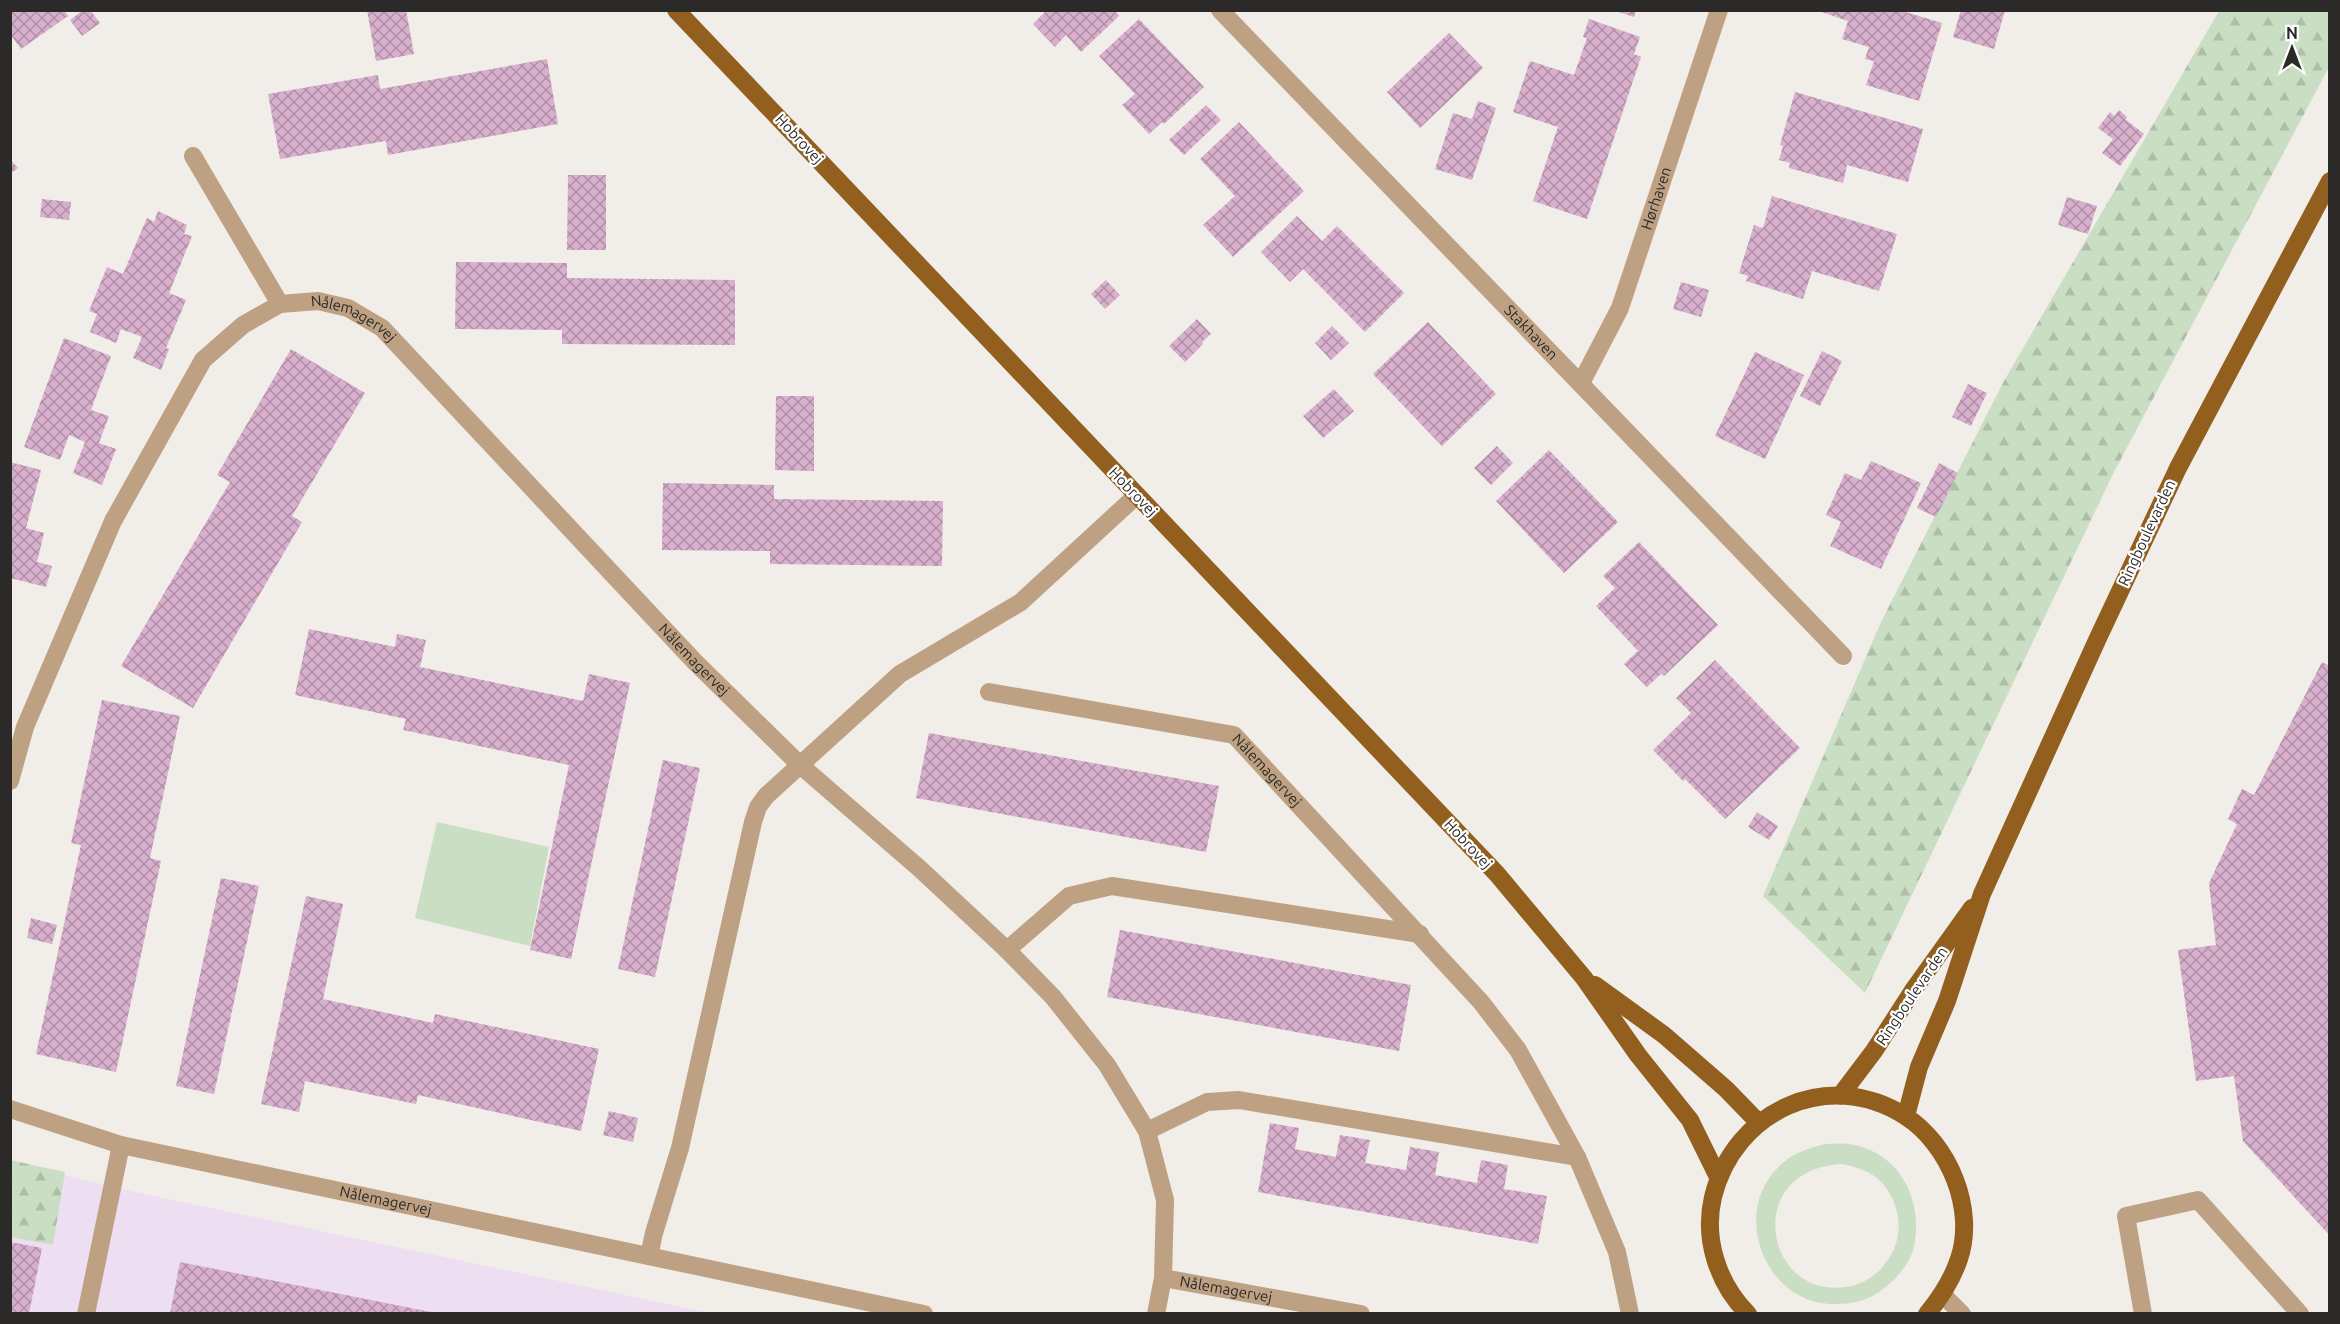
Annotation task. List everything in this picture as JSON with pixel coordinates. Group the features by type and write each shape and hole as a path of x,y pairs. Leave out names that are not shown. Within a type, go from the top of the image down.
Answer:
{"main road":[{"name":"Hobrovej","path":"676,10 1497,874 1584,978 1638,1055 1690,1120 1718,1178"},
{"name":"Ringboulevarden","path":"1906,1116 1919,1067 1947,1001 1982,894 2098,638 2178,468 2330,181"},
{"name":"Ringboulevarden","path":"1840,1096 1874,1051 1914,989 1982,894"},
{"name":"Hobrovej","path":"1584,978 1664,1035 1726,1089 1758,1123"},
{"path":"1748,1314 1736,1302 1719,1274 1710,1242 1710,1209 1718,1178 1734,1147 1758,1123 1797,1102 1840,1096 1874,1102 1906,1116 1936,1143 1956,1179 1964,1218 1960,1258 1943,1295 1927,1314"}],"street":[{"name":"Stakhaven","path":"1220,10 1843,656"},
{"name":"Hørhaven","path":"1581,383 1620,308 1719,10"},
{"path":"193,156 280,304"},
{"name":"Nålemagervej","path":"10,781 25,727 113,521 203,360 243,326 280,304 318,301 348,308 382,328 695,662 800,765 919,868 1007,950 1053,997 1107,1065 1147,1131 1165,1200 1163,1278 1156,1314"},
{"path":"649,1256 680,1148 758,807 766,796 900,674 1021,602 1136,496"},
{"name":"Nålemagervej","path":"989,692 1234,735 1420,934 1481,1002 1518,1050 1577,1157 1617,1252 1630,1314"},
{"path":"1007,950 1070,896 1112,886 1420,934"},
{"path":"1147,1131 1208,1102 1239,1100 1577,1157"},
{"name":"Nålemagervej","path":"10,1109 121,1144 924,1314"},
{"path":"86,1314 121,1144"},
{"path":"2143,1314 2126,1216 2198,1200 2300,1314"},
{"name":"Nålemagervej","path":"1163,1278 1361,1314"},
{"path":"1943,1295 1962,1314"}],"shaded area":[{"path":"11,1163 130,1191 710,1313 11,1314"}],"green space":[{"path":"2219,11 2329,11 2329,67 2113,474 1865,993 1763,896 1881,622 2004,381"},
{"path":"437,822 549,847 530,946 415,918"},
{"path":"1825,1144 1848,1144 1880,1155 1893,1165 1902,1178 1910,1192 1914,1208 1915,1241 1907,1264 1897,1276 1874,1295 1847,1303 1836,1304 1811,1300 1789,1289 1773,1272 1762,1251 1756,1228 1758,1204 1767,1181 1784,1162 1803,1151","holes":["1843,1164 1873,1175 1890,1194 1899,1223 1896,1244 1883,1266 1867,1280 1846,1287 1818,1285 1796,1273 1782,1254 1776,1232 1778,1208 1789,1187 1811,1171"]},
{"path":"10,1160 65,1172 53,1245 11,1237"}],"building":[{"path":"10,10 64,10 68,16 21,49 10,34"},
{"path":"83,10 90,10 100,23 82,36 70,20"},
{"path":"367,10 406,10 414,54 376,61"},
{"path":"1047,10 1114,10 1119,16 1081,52 1066,35 1055,47 1033,24"},
{"path":"1613,10 1636,10 1634,17"},
{"path":"1816,10 1899,10 1942,23 1919,101 1866,85 1874,61 1865,59 1869,47 1842,39 1848,21"},
{"path":"1961,10 2005,10 1994,49 1953,37"},
{"path":"1139,19 1204,87 1164,124 1162,122 1149,134 1122,105 1135,94 1099,56"},
{"path":"1589,19 1640,37 1634,54 1641,57 1587,219 1533,201 1558,127 1513,112 1530,61 1574,75 1587,38 1583,37"},
{"path":"1449,33 1483,68 1420,128 1387,92"},
{"path":"547,59 558,124 388,155 386,141 280,159 268,94 378,75 380,89"},
{"path":"1795,92 1923,129 1908,182 1847,165 1843,183 1789,168 1790,163 1779,160 1783,146 1780,145"},
{"path":"1478,101 1496,108 1472,180 1435,169 1453,113 1472,119"},
{"path":"1206,105 1221,120 1184,155 1169,140"},
{"path":"2119,110 2127,117 2125,119 2144,134 2120,166 2102,153 2113,139 2098,128 2110,112 2114,116"},
{"path":"1239,122 1304,191 1233,257 1203,225 1235,196 1200,159"},
{"path":"10,159 18,168 10,174"},
{"path":"568,175 606,175 606,250 567,250"},
{"path":"1772,196 1897,234 1879,291 1812,271 1803,299 1746,281 1748,276 1739,273 1754,225 1763,228"},
{"path":"2067,197 2097,206 2088,234 2058,225"},
{"path":"42,199 71,202 69,220 40,217"},
{"path":"158,211 187,225 184,234 192,236 169,293 186,300 166,348 169,349 161,370 133,358 142,337 121,329 116,343 90,332 97,314 89,311 107,267 123,274 147,218 154,222"},
{"path":"1297,216 1322,241 1337,226 1404,293 1365,332 1303,269 1290,282 1261,252"},
{"path":"456,262 567,263 567,278 735,280 735,345 562,344 562,330 455,329"},
{"path":"1106,280 1120,295 1105,309 1091,294"},
{"path":"1681,282 1709,290 1701,317 1673,309"},
{"path":"1197,319 1211,334 1185,362 1169,346"},
{"path":"1428,322 1496,394 1442,446 1373,374"},
{"path":"1332,326 1349,343 1331,360 1315,343"},
{"path":"64,338 111,356 91,410 109,416 99,443 116,449 102,485 73,473 85,442 69,435 60,460 24,447"},
{"path":"291,349 365,393 292,516 302,522 193,708 121,666 230,482 217,475"},
{"path":"1822,351 1842,361 1820,406 1800,396"},
{"path":"1755,352 1804,375 1765,459 1715,436"},
{"path":"1968,384 1987,393 1971,426 1952,417"},
{"path":"1334,389 1354,411 1323,438 1303,416"},
{"path":"776,396 814,396 814,471 775,470"},
{"path":"1497,446 1513,463 1491,485 1474,468"},
{"path":"1549,450 1618,522 1564,573 1496,501"},
{"path":"1871,461 1921,483 1881,569 1830,546 1841,522 1826,515 1845,473 1861,480"},
{"path":"10,462 41,470 26,528 44,533 37,562 52,566 46,587 10,578 12,559 10,559"},
{"path":"1939,463 1958,473 1936,517 1917,508"},
{"path":"663,483 774,485 774,499 943,501 942,566 770,564 770,551 662,550"},
{"path":"1639,542 1718,625 1664,676 1661,674 1647,687 1624,664 1638,651 1596,606 1615,588 1603,576"},
{"path":"309,629 395,647 397,634 426,640 420,667 583,701 589,674 630,683 571,959 530,950 569,765 403,730 406,719 295,695"},
{"path":"1715,660 1800,748 1725,819 1653,750 1691,713 1676,698"},
{"path":"2322,662 2330,666 2330,1236 2243,1141 2234,1076 2196,1081 2178,950 2216,945 2209,883 2237,824 2228,819 2242,789 2254,795"},
{"path":"102,700 180,716 150,858 161,861 116,1072 36,1054 81,845 71,843"},
{"path":"929,733 1219,786 1206,852 916,798"},
{"path":"663,760 700,768 655,977 618,969"},
{"path":"1757,812 1778,826 1769,840 1748,827"},
{"path":"221,878 259,886 214,1094 176,1086"},
{"path":"306,896 343,904 323,999 433,1023 435,1014 599,1049 581,1131 418,1095 416,1104 305,1081 299,1112 261,1104"},
{"path":"31,918 57,925 52,944 27,938"},
{"path":"1120,930 1411,985 1399,1051 1107,997"},
{"path":"609,1111 638,1118 633,1142 603,1135"},
{"path":"1270,1123 1299,1128 1295,1149 1336,1157 1340,1135 1370,1140 1365,1163 1406,1170 1410,1147 1439,1152 1435,1175 1477,1183 1481,1160 1508,1165 1504,1189 1547,1196 1538,1244 1258,1192"},
{"path":"10,1242 42,1248 29,1314 10,1314"},
{"path":"180,1262 431,1312 431,1314 170,1314"}]}
